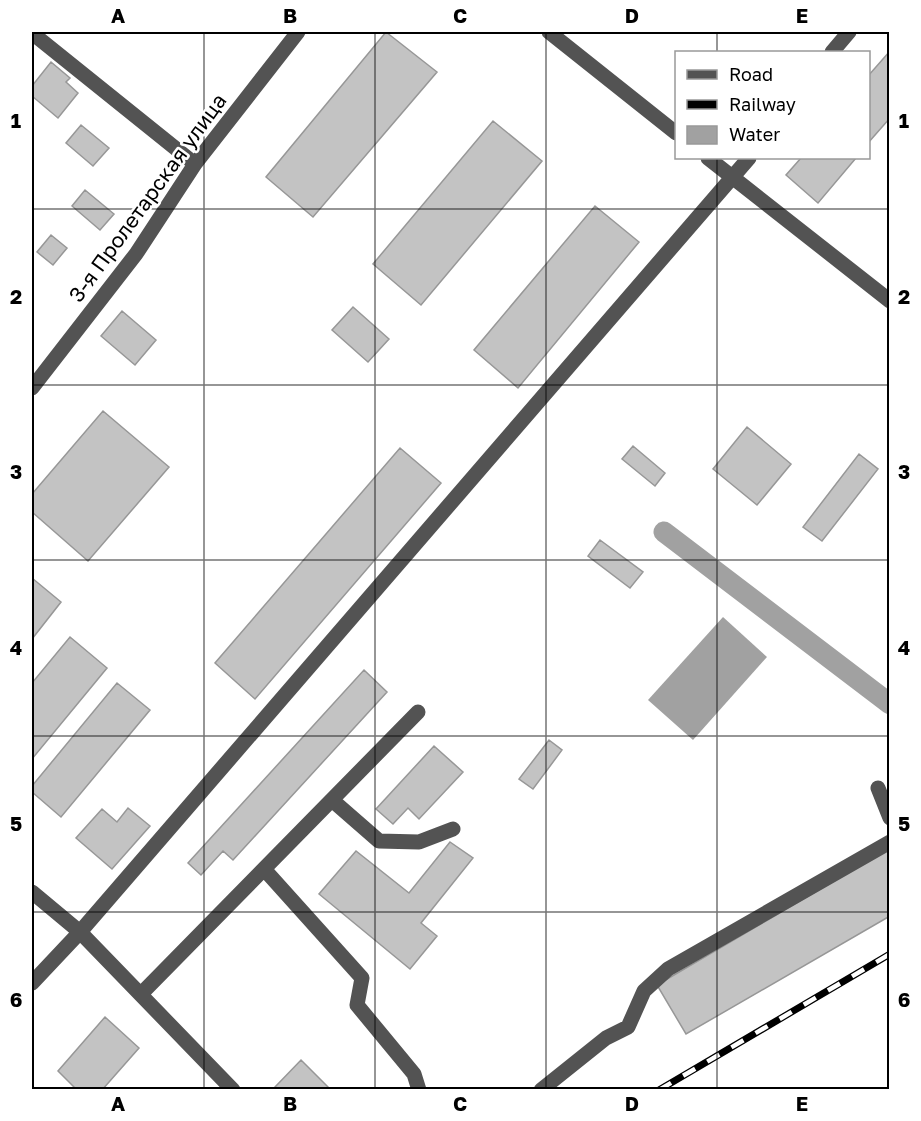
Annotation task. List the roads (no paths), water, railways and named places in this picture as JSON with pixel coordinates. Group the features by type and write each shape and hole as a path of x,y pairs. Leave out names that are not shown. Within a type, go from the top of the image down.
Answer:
{"street":[{"name":"3-я Пролетарская улица","path":"32,388 136,254 195,164 298,32"},
{"path":"549,32 675,131"},
{"path":"833,51 849,32"},
{"path":"32,33 195,164"},
{"path":"709,159 890,302"},
{"path":"32,983 80,932 748,159"},
{"path":"141,994 418,712"},
{"path":"878,788 890,818"},
{"path":"332,800 379,841 419,842 453,829"},
{"path":"541,1089 606,1038 628,1027 644,991 668,969 890,842"},
{"path":"264,869 362,978 357,1005 414,1074 419,1089"},
{"path":"32,892 80,932 233,1089"}],"water":[{"path":"723,617 767,657 693,740 648,700"}],"waterway":[{"path":"664,532 890,704"}],"railway":[{"path":"659,1090 890,954"}]}
